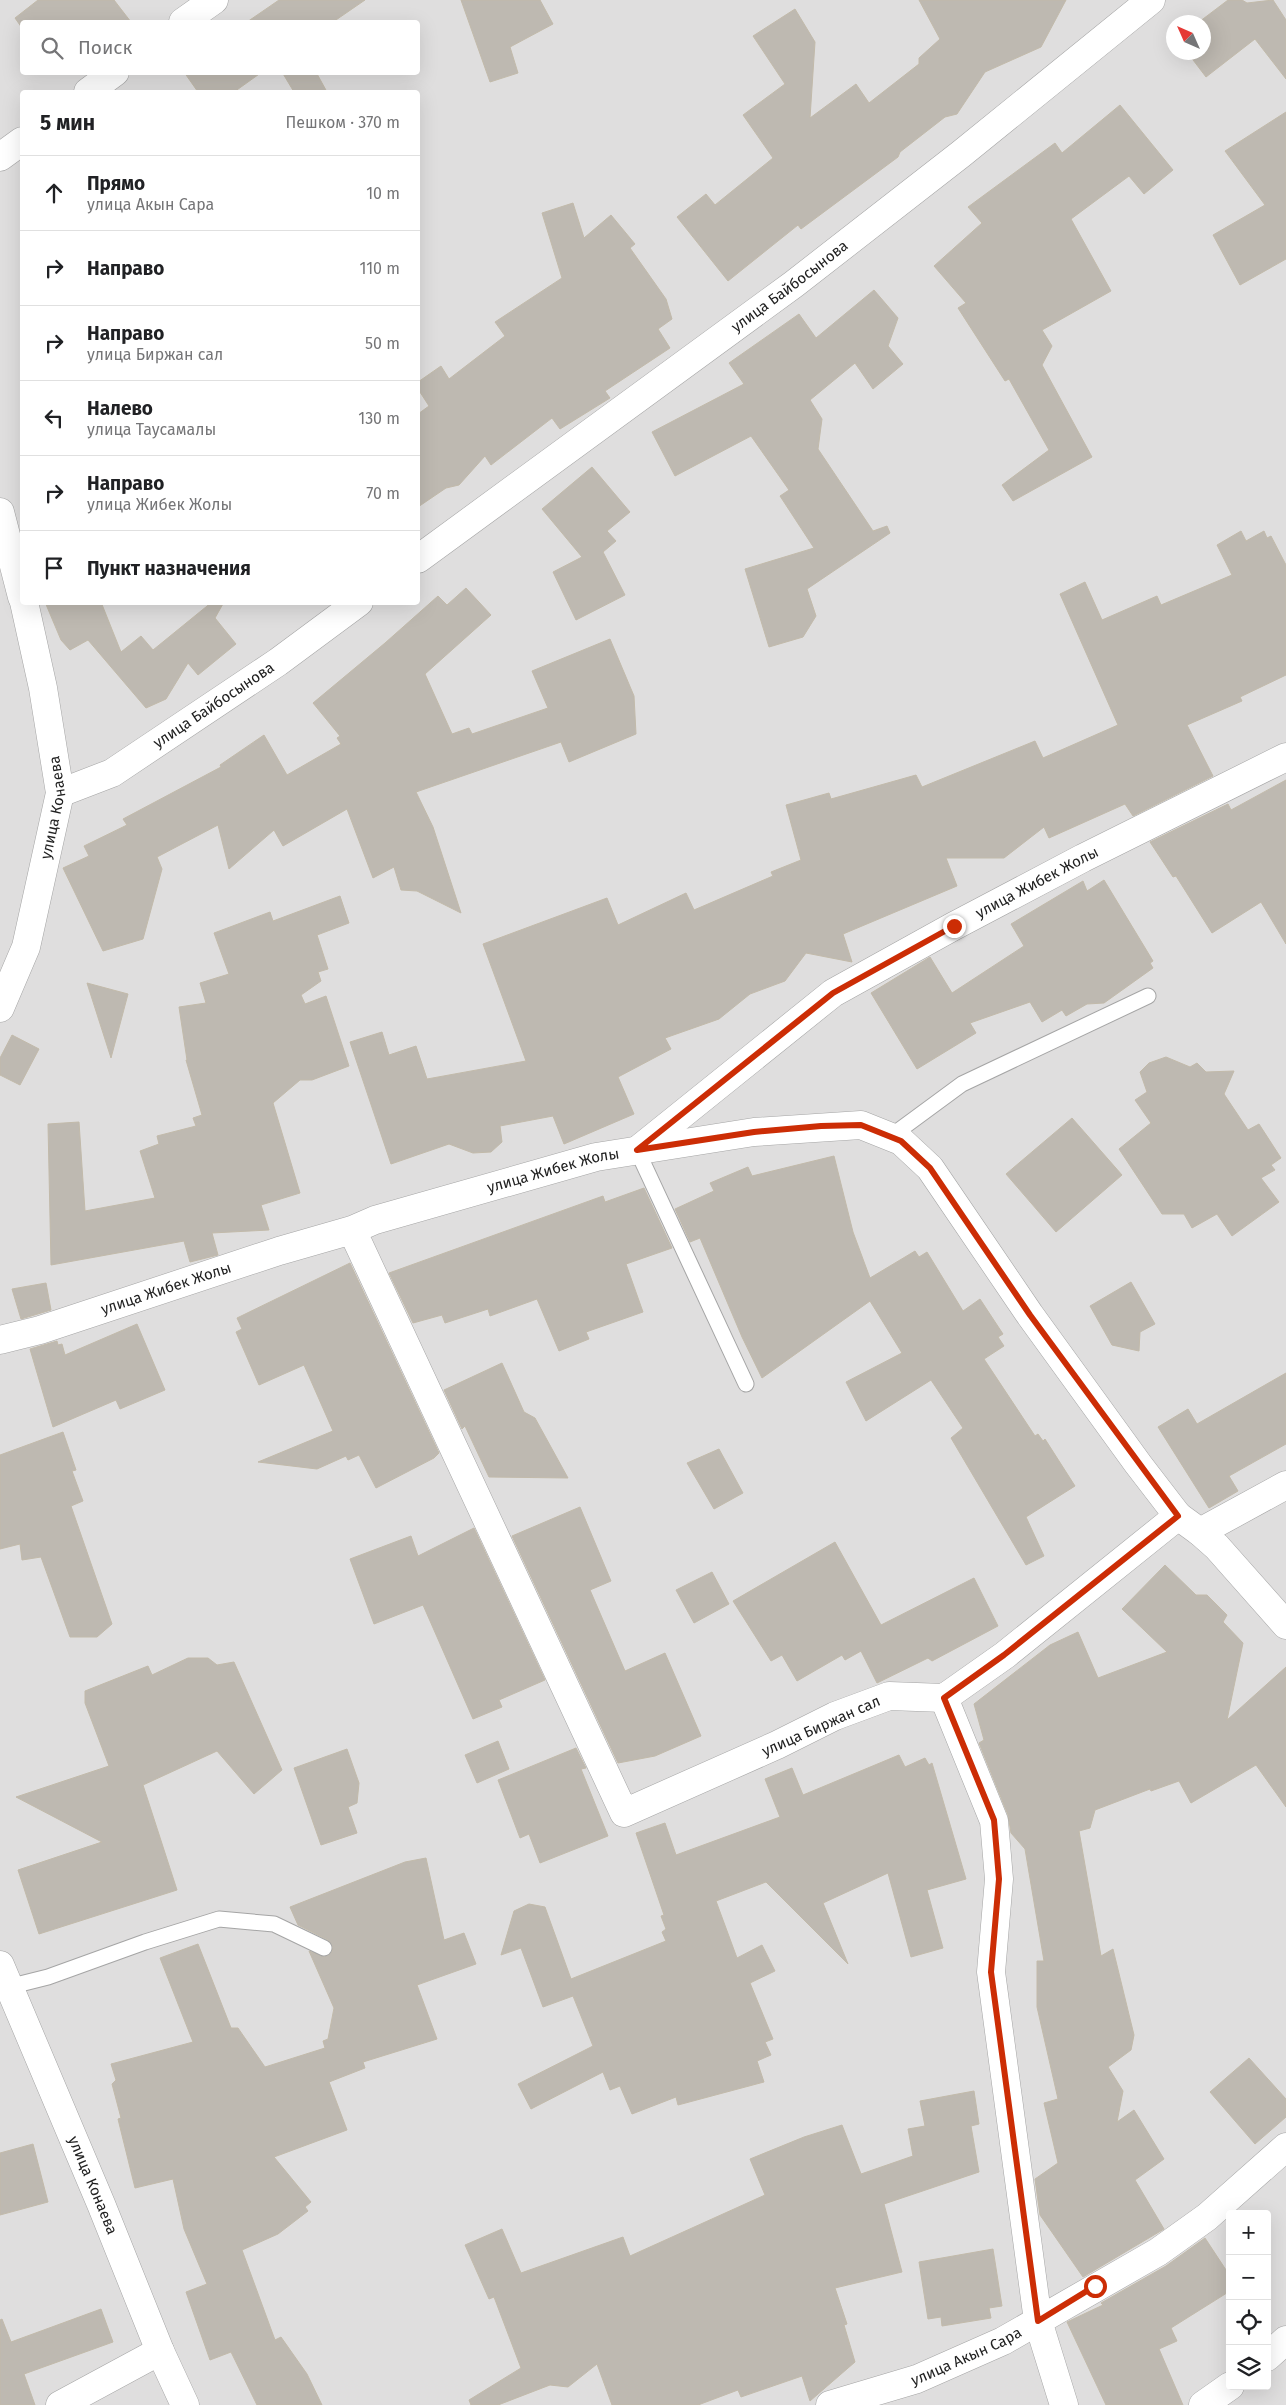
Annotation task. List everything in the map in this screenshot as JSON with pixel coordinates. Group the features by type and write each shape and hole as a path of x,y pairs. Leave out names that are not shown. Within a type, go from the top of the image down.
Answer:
{"street":[{"path":"186,20 214,0"},
{"name":"улица Байбосынова","path":"420,558 794,284 961,154 1151,0"},
{"path":"91,90 111,75"},
{"path":"0,157 20,142"},
{"path":"0,512 20,589"},
{"name":"улица Конаева","path":"0,1008 26,947 60,794 43,688 25,605"},
{"name":"улица Байбосынова","path":"60,794 112,773 278,662 354,605"},
{"name":"улица Жибек Жолы","path":"0,1340 40,1330 279,1251 352,1230 375,1220 596,1157 637,1150 833,993 1083,858 1286,757"},
{"path":"637,1150 754,1132 821,1126 861,1125 901,1141 930,1168 1030,1315 1178,1516 1217,1547 1286,1624"},
{"name":"улица Биржан сал","path":"352,1230 624,1813 777,1745 835,1716 889,1696 944,1698"},
{"path":"1200,1532 1286,1485"},
{"path":"1064,2405 1038,2321 991,1972 999,1879 994,1820 944,1698 1004,1655 1178,1516"},
{"name":"улица Конаева","path":"4,1976 101,2204 160,2351 185,2405"},
{"name":"улица Акын Сара","path":"830,2405 917,2379 1003,2341 1158,2252 1207,2217 1286,2148"},
{"path":"1271,2353 1286,2340"},
{"path":"60,2405 160,2351"},
{"path":"1203,2405 1226,2389"}],"lane":[{"path":"890,1137 962,1084 1148,996"},
{"path":"637,1150 746,1384"},
{"path":"4,1976 48,1977 145,1942 219,1919 274,1924 324,1948"}],"shaded area":[{"path":"0,0 1286,0 1286,2405 0,2405"}],"building":[{"path":"38,0 114,0 129,20 20,20 20,25 15,18"},
{"path":"279,0 365,0 336,20 250,20"},
{"path":"461,0 540,0 553,24 510,47 518,73 490,82"},
{"path":"919,0 1066,0 1041,47 985,72 957,114 945,117 900,152 898,157 801,229 798,225 728,281 677,217 706,194 715,205 773,158 743,115 785,84 753,36 795,9 815,42 810,118 856,84 869,103 919,64 919,58 940,39"},
{"path":"1228,0 1242,0 1247,3 1273,0 1286,20 1286,79 1255,39 1206,77 1193,60 1211,60 1211,15 1208,15"},
{"path":"186,75 258,75 237,90 197,90"},
{"path":"284,75 318,75 326,90 293,90"},
{"path":"1120,105 1173,170 1144,194 1129,176 1071,219 1111,291 1042,330 1052,346 1042,365 1092,457 1013,501 1002,485 1049,450 1009,379 1005,381 958,308 966,303 934,266 982,223 968,207 1055,143 1062,153"},
{"path":"1286,112 1286,259 1240,285 1213,235 1265,205 1225,151"},
{"path":"573,203 584,238 611,215 635,244 630,248 666,299 672,319 658,329 670,348 605,391 610,398 560,429 552,418 491,465 485,456 459,485 446,488 420,506 420,413 429,406 420,392 420,381 441,366 449,379 505,336 495,322 562,278 542,213"},
{"path":"874,290 898,318 888,346 903,364 873,389 855,363 810,400 822,419 818,449 873,531 887,526 890,533 807,589 816,616 803,637 769,647 745,569 814,548 780,496 789,490 751,436 675,476 652,432 744,384 729,363 799,314 816,338"},
{"path":"592,467 630,512 607,531 616,541 603,552 625,595 576,620 553,572 582,557 542,509"},
{"path":"1241,531 1246,541 1264,531 1267,538 1271,536 1286,565 1286,675 1240,697 1242,701 1187,725 1213,776 1133,816 1125,804 1049,838 1044,827 1004,858 946,858 957,886 843,934 852,962 806,953 785,981 750,994 719,1019 665,1038 671,1049 618,1077 634,1114 564,1144 553,1116 500,1126 502,1142 491,1152 473,1153 449,1144 391,1164 350,1042 382,1032 389,1055 416,1046 427,1079 526,1061 483,944 607,898 618,925 686,893 694,910 773,876 771,872 801,860 786,805 829,793 831,799 916,775 922,787 1035,741 1043,758 1118,725 1060,594 1085,582 1102,620 1157,596 1161,605 1232,575 1217,545"},
{"path":"466,588 491,615 425,674 452,734 469,728 472,734 548,708 532,671 610,639 634,696 636,734 569,762 561,742 416,792 433,827 461,913 417,891 401,890 394,867 373,878 347,809 283,846 274,830 229,869 218,825 157,857 162,869 143,939 103,951 63,868 89,856 84,846 127,825 123,819 221,767 220,765 264,735 287,775 341,744 337,738 340,736 313,703 438,596 447,605"},
{"path":"46,605 102,605 121,652 141,636 153,650 208,605 222,605 215,618 236,644 198,675 188,663 166,699 146,708 88,640 70,650 61,640"},
{"path":"1286,780 1286,944 1261,902 1212,933 1176,876 1173,877 1150,842 1228,804 1231,810"},
{"path":"1104,880 1153,961 1150,963 1153,968 1104,1003 1087,1004 1066,1016 1062,1010 1042,1022 1030,1002 970,1023 976,1033 917,1069 871,993 930,957 952,993 1024,946 1011,924 1083,881 1087,891"},
{"path":"340,896 349,923 317,935 328,969 318,972 321,981 301,995 305,1004 326,996 349,1066 312,1080 300,1080 273,1103 300,1193 261,1205 269,1230 212,1233 218,1255 190,1262 184,1241 51,1265 48,1124 79,1122 85,1211 155,1198 140,1151 159,1144 157,1136 196,1126 193,1118 202,1115 186,1060 179,1007 206,1003 200,983 229,974 214,933 270,912 273,921"},
{"path":"87,983 128,994 111,1058"},
{"path":"12,1035 39,1049 20,1085 0,1075 0,1058"},
{"path":"1166,1057 1190,1067 1197,1063 1206,1072 1234,1071 1224,1094 1248,1130 1259,1124 1281,1158 1271,1165 1275,1170 1261,1178 1279,1202 1232,1236 1217,1214 1192,1228 1184,1214 1162,1214 1119,1149 1151,1123 1135,1100 1147,1092 1140,1072 1149,1063"},
{"path":"1072,1118 1122,1175 1056,1232 1006,1174"},
{"path":"834,1156 853,1232 870,1278 915,1251 919,1257 927,1252 963,1311 980,1299 1003,1334 998,1337 1004,1346 984,1359 1035,1436 1038,1434 1043,1441 1045,1439 1075,1486 1026,1517 1044,1556 1026,1565 951,1438 963,1428 931,1380 866,1421 846,1382 902,1353 870,1301 762,1378 742,1337 700,1238 690,1242 675,1209 714,1191 710,1183 748,1167 752,1176"},
{"path":"644,1188 672,1248 626,1264 643,1312 586,1332 589,1339 559,1351 537,1299 490,1316 488,1309 445,1323 442,1315 413,1323 389,1273 603,1196 605,1202"},
{"path":"350,1263 439,1453 434,1458 376,1488 359,1455 348,1460 346,1456 317,1469 258,1462 333,1431 304,1365 259,1385 236,1332 242,1329 237,1318"},
{"path":"1131,1282 1155,1324 1140,1332 1139,1351 1112,1345 1090,1306"},
{"path":"46,1283 51,1310 21,1319 12,1289"},
{"path":"137,1324 165,1390 120,1409 116,1400 53,1427 30,1349 57,1341 58,1345 62,1344 65,1355"},
{"path":"502,1363 524,1412 535,1418 568,1478 489,1477 465,1426 462,1429 444,1390"},
{"path":"1286,1373 1286,1444 1229,1476 1238,1491 1209,1508 1158,1427 1188,1409 1197,1424"},
{"path":"63,1432 76,1470 72,1471 83,1501 71,1506 112,1624 97,1637 70,1637 41,1557 22,1560 20,1544 0,1549 0,1455"},
{"path":"719,1449 743,1493 714,1509 687,1463"},
{"path":"580,1507 611,1581 590,1590 625,1671 665,1653 701,1736 655,1756 618,1763 512,1536"},
{"path":"474,1528 545,1680 499,1700 502,1707 473,1719 423,1605 374,1624 350,1559 411,1536 418,1556"},
{"path":"835,1542 881,1625 974,1578 998,1626 932,1661 928,1658 877,1683 861,1651 845,1660 842,1655 797,1681 782,1655 771,1661 733,1601"},
{"path":"1165,1565 1196,1595 1207,1595 1227,1615 1223,1622 1243,1643 1227,1720 1286,1667 1286,1807 1256,1765 1191,1803 1179,1781 1151,1791 1150,1789 1095,1810 1090,1828 1079,1831 1101,1956 1113,1949 1134,2035 1131,2050 1108,2067 1123,2091 1117,2122 1134,2110 1164,2159 1135,2180 1164,2229 1083,2277 1040,2215 1035,2179 1058,2163 1044,2103 1058,2099 1037,2007 1037,1961 1044,1961 1025,1849 1011,1833 1008,1815 979,1743 984,1740 974,1704 1050,1645 1078,1632 1098,1678 1167,1652 1122,1609"},
{"path":"712,1572 729,1604 694,1623 676,1590"},
{"path":"188,1658 208,1658 217,1665 234,1662 282,1770 254,1794 217,1751 143,1785 177,1890 39,1934 18,1870 102,1842 16,1797 109,1766 85,1703 85,1691 148,1666 152,1675"},
{"path":"498,1741 509,1769 477,1783 465,1755"},
{"path":"576,1748 586,1768 581,1769 608,1836 540,1863 529,1834 520,1838 498,1780"},
{"path":"347,1749 359,1783 357,1803 348,1807 357,1833 321,1845 294,1768"},
{"path":"899,1755 905,1767 925,1758 929,1765 932,1763 966,1879 927,1890 943,1948 911,1957 888,1873 823,1903 848,1964 766,1882 716,1901 737,1958 762,1945 775,1971 750,1983 773,2039 765,2042 771,2055 757,2061 764,2082 678,2105 676,2097 632,2114 620,2086 610,2090 603,2072 531,2109 518,2084 593,2046 573,1996 543,2007 521,1948 501,1955 514,1911 529,1904 545,1907 571,1979 666,1941 662,1932 666,1929 661,1916 664,1915 636,1833 665,1823 676,1855 780,1817 765,1779 792,1768 803,1795"},
{"path":"426,1858 444,1940 464,1933 476,1964 417,1985 437,2039 363,2062 365,2068 329,2082 347,2130 274,2157 311,2202 305,2207 308,2211 278,2234 242,2250 275,2340 281,2337 307,2374 322,2405 257,2405 231,2352 210,2360 186,2292 207,2284 184,2229 173,2179 135,2188 118,2119 121,2118 112,2084 116,2080 111,2064 193,2042 160,1958 198,1944 231,2028 238,2028 265,2067 325,2048 323,2041 328,2039 334,2008 309,1951 325,1957 332,1952 333,1947 328,1940 298,1925 290,1907 405,1862"},
{"path":"1249,2058 1286,2099 1286,2117 1255,2144 1210,2092"},
{"path":"974,2091 979,2124 971,2126 979,2172 884,2204 902,2272 835,2288 847,2324 844,2325 855,2362 810,2401 802,2376 741,2397 738,2390 698,2405 612,2405 597,2364 568,2387 550,2385 498,2405 471,2405 469,2400 521,2368 494,2297 489,2299 465,2245 502,2229 521,2273 623,2237 630,2256 765,2195 750,2159 804,2137 842,2125 861,2174 913,2156 908,2129 925,2126 920,2101"},
{"path":"33,2144 48,2202 0,2215 0,2153"},
{"path":"1205,2238 1226,2270 1226,2294 1171,2328 1177,2341 1159,2349 1183,2405 1106,2405 1067,2322 1103,2305 1101,2303 1166,2266"},
{"path":"993,2249 1002,2306 989,2308 991,2318 942,2326 941,2317 928,2319 919,2262"},
{"path":"101,2309 113,2342 24,2374 35,2405 0,2405 0,2320 2,2319 11,2342"}],"route":[{"path":"954,926 833,993 637,1150 754,1132 821,1126 861,1125 901,1141 930,1168 1030,1315 1178,1516 1004,1655 944,1698 994,1820 999,1879 991,1972 1038,2321 1095,2286"}]}
